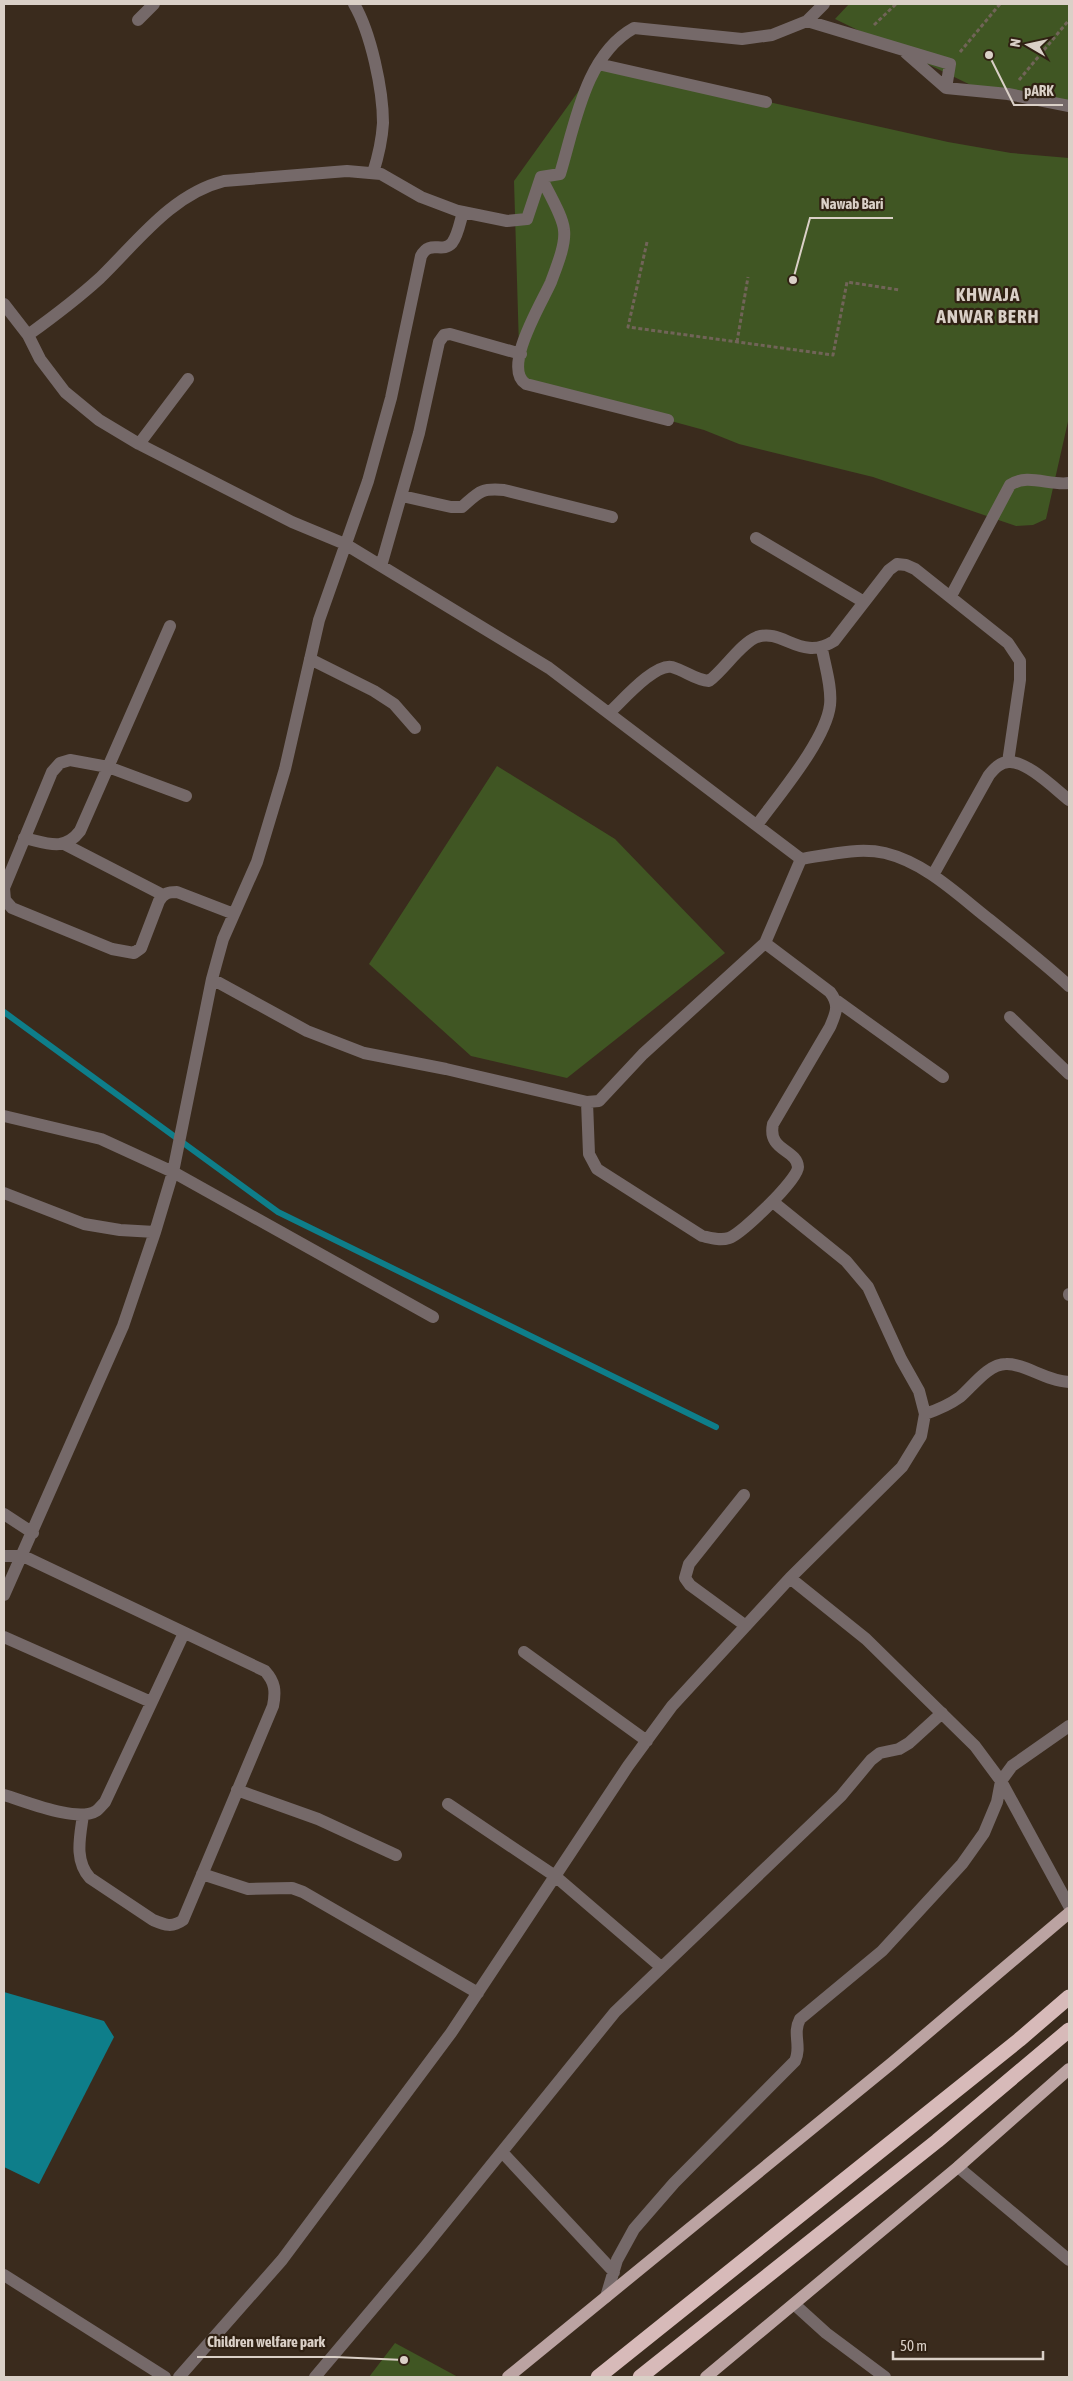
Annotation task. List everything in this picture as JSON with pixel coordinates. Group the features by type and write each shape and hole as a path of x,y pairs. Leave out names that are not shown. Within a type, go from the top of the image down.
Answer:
{"highway":[{"path":"598,2377 1020,2040 1069,1997"},
{"path":"640,2377 937,2141 1069,2030"}],"main road":[{"path":"508,2377 892,2063 1069,1912"},
{"path":"706,2377 958,2167 1069,2069"}],"street":[{"path":"138,20 154,4"},
{"path":"354,4 363,20 381,97 382,135 373,173"},
{"path":"541,177 560,174 582,101 598,64 620,36 634,28 742,39 772,35 807,21 824,4"},
{"path":"807,21 950,64 946,88"},
{"path":"902,49 946,88 1008,94 1069,106"},
{"path":"598,64 766,102"},
{"path":"28,335 83,293 179,202 207,185 224,181 347,171 373,173 381,174 420,197 463,212 507,221 526,219 541,177"},
{"path":"541,177 564,228 564,240 551,281 535,310 521,354 517,374 520,380 526,384 668,420"},
{"path":"4,1595 124,1326 155,1232 172,1172 212,979 223,939 257,862 286,769 319,620 368,481 391,398 421,256 424,250 429,247 446,247 452,243 463,212"},
{"path":"4,305 28,335 40,359 65,392 99,420 139,444 292,522 345,544 549,668 610,712 801,859 834,854 883,853 911,862 933,875 1046,965 1069,986"},
{"path":"381,566 402,496 439,342 444,335 459,336 521,354"},
{"path":"139,444 188,379"},
{"path":"950,596 1010,485 1024,479 1061,484 1069,482"},
{"path":"402,496 451,507 462,507 476,493 487,488 504,490 612,517"},
{"path":"756,538 864,602"},
{"path":"610,712 651,674 662,667 672,667 698,680 709,681 750,641 758,636 770,637 804,648 822,649 834,641 889,570 897,564 906,564 950,596 1008,643 1020,661 1020,680 1008,762"},
{"path":"24,838 52,845 64,844 73,841 80,831 170,626"},
{"path":"757,825 817,740 826,722 830,705 822,649"},
{"path":"310,658 374,691 394,704 415,728"},
{"path":"163,895 141,948 134,953 112,948 12,908 5,900 4,888 52,772 60,763 70,760 108,767 186,796"},
{"path":"933,875 989,775 998,766 1008,762 1019,763 1031,770 1069,800"},
{"path":"64,844 163,895 177,892 234,914"},
{"path":"212,979 307,1031 364,1053 483,1077 587,1102 599,1101 643,1054 766,943 801,859"},
{"path":"766,943 830,992 837,1001 943,1077"},
{"path":"587,1102 589,1154 597,1169 702,1236 716,1240 730,1238 773,1202 795,1175 798,1168 796,1160 774,1141 771,1132 773,1124 830,1027 837,1012 837,1001"},
{"path":"1010,1017 1069,1074"},
{"path":"4,1116 100,1140 172,1172 433,1317"},
{"path":"5,1194 84,1224 120,1230 155,1232"},
{"path":"178,2377 282,2260 451,2033 646,1741 672,1706 790,1578 902,1467 921,1436 925,1414 919,1392 901,1359 868,1287 846,1261 773,1202"},
{"path":"925,1414 959,1398 995,1366 1007,1364 1019,1366 1050,1380 1069,1382"},
{"path":"744,1495 689,1564 685,1578 690,1585 746,1626"},
{"path":"4,1514 33,1533"},
{"path":"4,1556 23,1556 265,1671 272,1679 276,1691 273,1706 183,1920 175,1926 164,1925 153,1920 90,1878 83,1870 80,1858 83,1815"},
{"path":"790,1578 866,1640 975,1746 1001,1781 1069,1906"},
{"path":"4,1796 66,1813 83,1815 96,1811 105,1802 184,1633"},
{"path":"4,1637 152,1702"},
{"path":"524,1652 646,1741"},
{"path":"315,2377 502,2152 615,2012 841,1796 871,1760 880,1753 899,1749 909,1744 942,1713"},
{"path":"606,2297 617,2260 634,2229 674,2183 795,2060 799,2044 795,2035 796,2027 800,2020 882,1950 962,1864 984,1833 997,1802 1001,1781 1012,1766 1069,1726"},
{"path":"237,1790 318,1819 396,1855"},
{"path":"448,1804 555,1876 661,1967"},
{"path":"202,1874 248,1889 292,1888 303,1892 478,1993"},
{"path":"502,2152 614,2272"},
{"path":"958,2167 1069,2260"},
{"path":"4,2275 165,2377"},
{"path":"794,2304 826,2334 885,2377"}],"path":[{"path":"861,37 896,4"},
{"path":"950,64 1000,4"},
{"path":"1008,94 1069,20"},
{"path":"647,242 628,327 833,355 847,282 900,290"},
{"path":"737,342 748,277"}],"green space":[{"path":"849,4 1069,4 1069,107 983,91 835,19"},
{"path":"598,64 948,142 1011,153 1069,158 1069,417 1046,519 1033,525 1016,526 873,477 739,444 704,430 520,380 514,181"},
{"path":"497,766 615,839 725,953 567,1078 471,1056 369,964"},
{"path":"395,2343 458,2377 369,2377"}],"water":[{"path":"4,1992 104,2021 114,2037 39,2184 4,2167"}],"waterway":[{"path":"4,1012 278,1212 716,1427"}],"place":[{"name":"pARK","path":"989,55"},
{"name":"Nawab Bari","path":"793,280"},
{"name":"Children welfare park","path":"404,2360"}],"district":[{"name":"KHWAJA ANWAR BERH","path":"988,305"}]}
